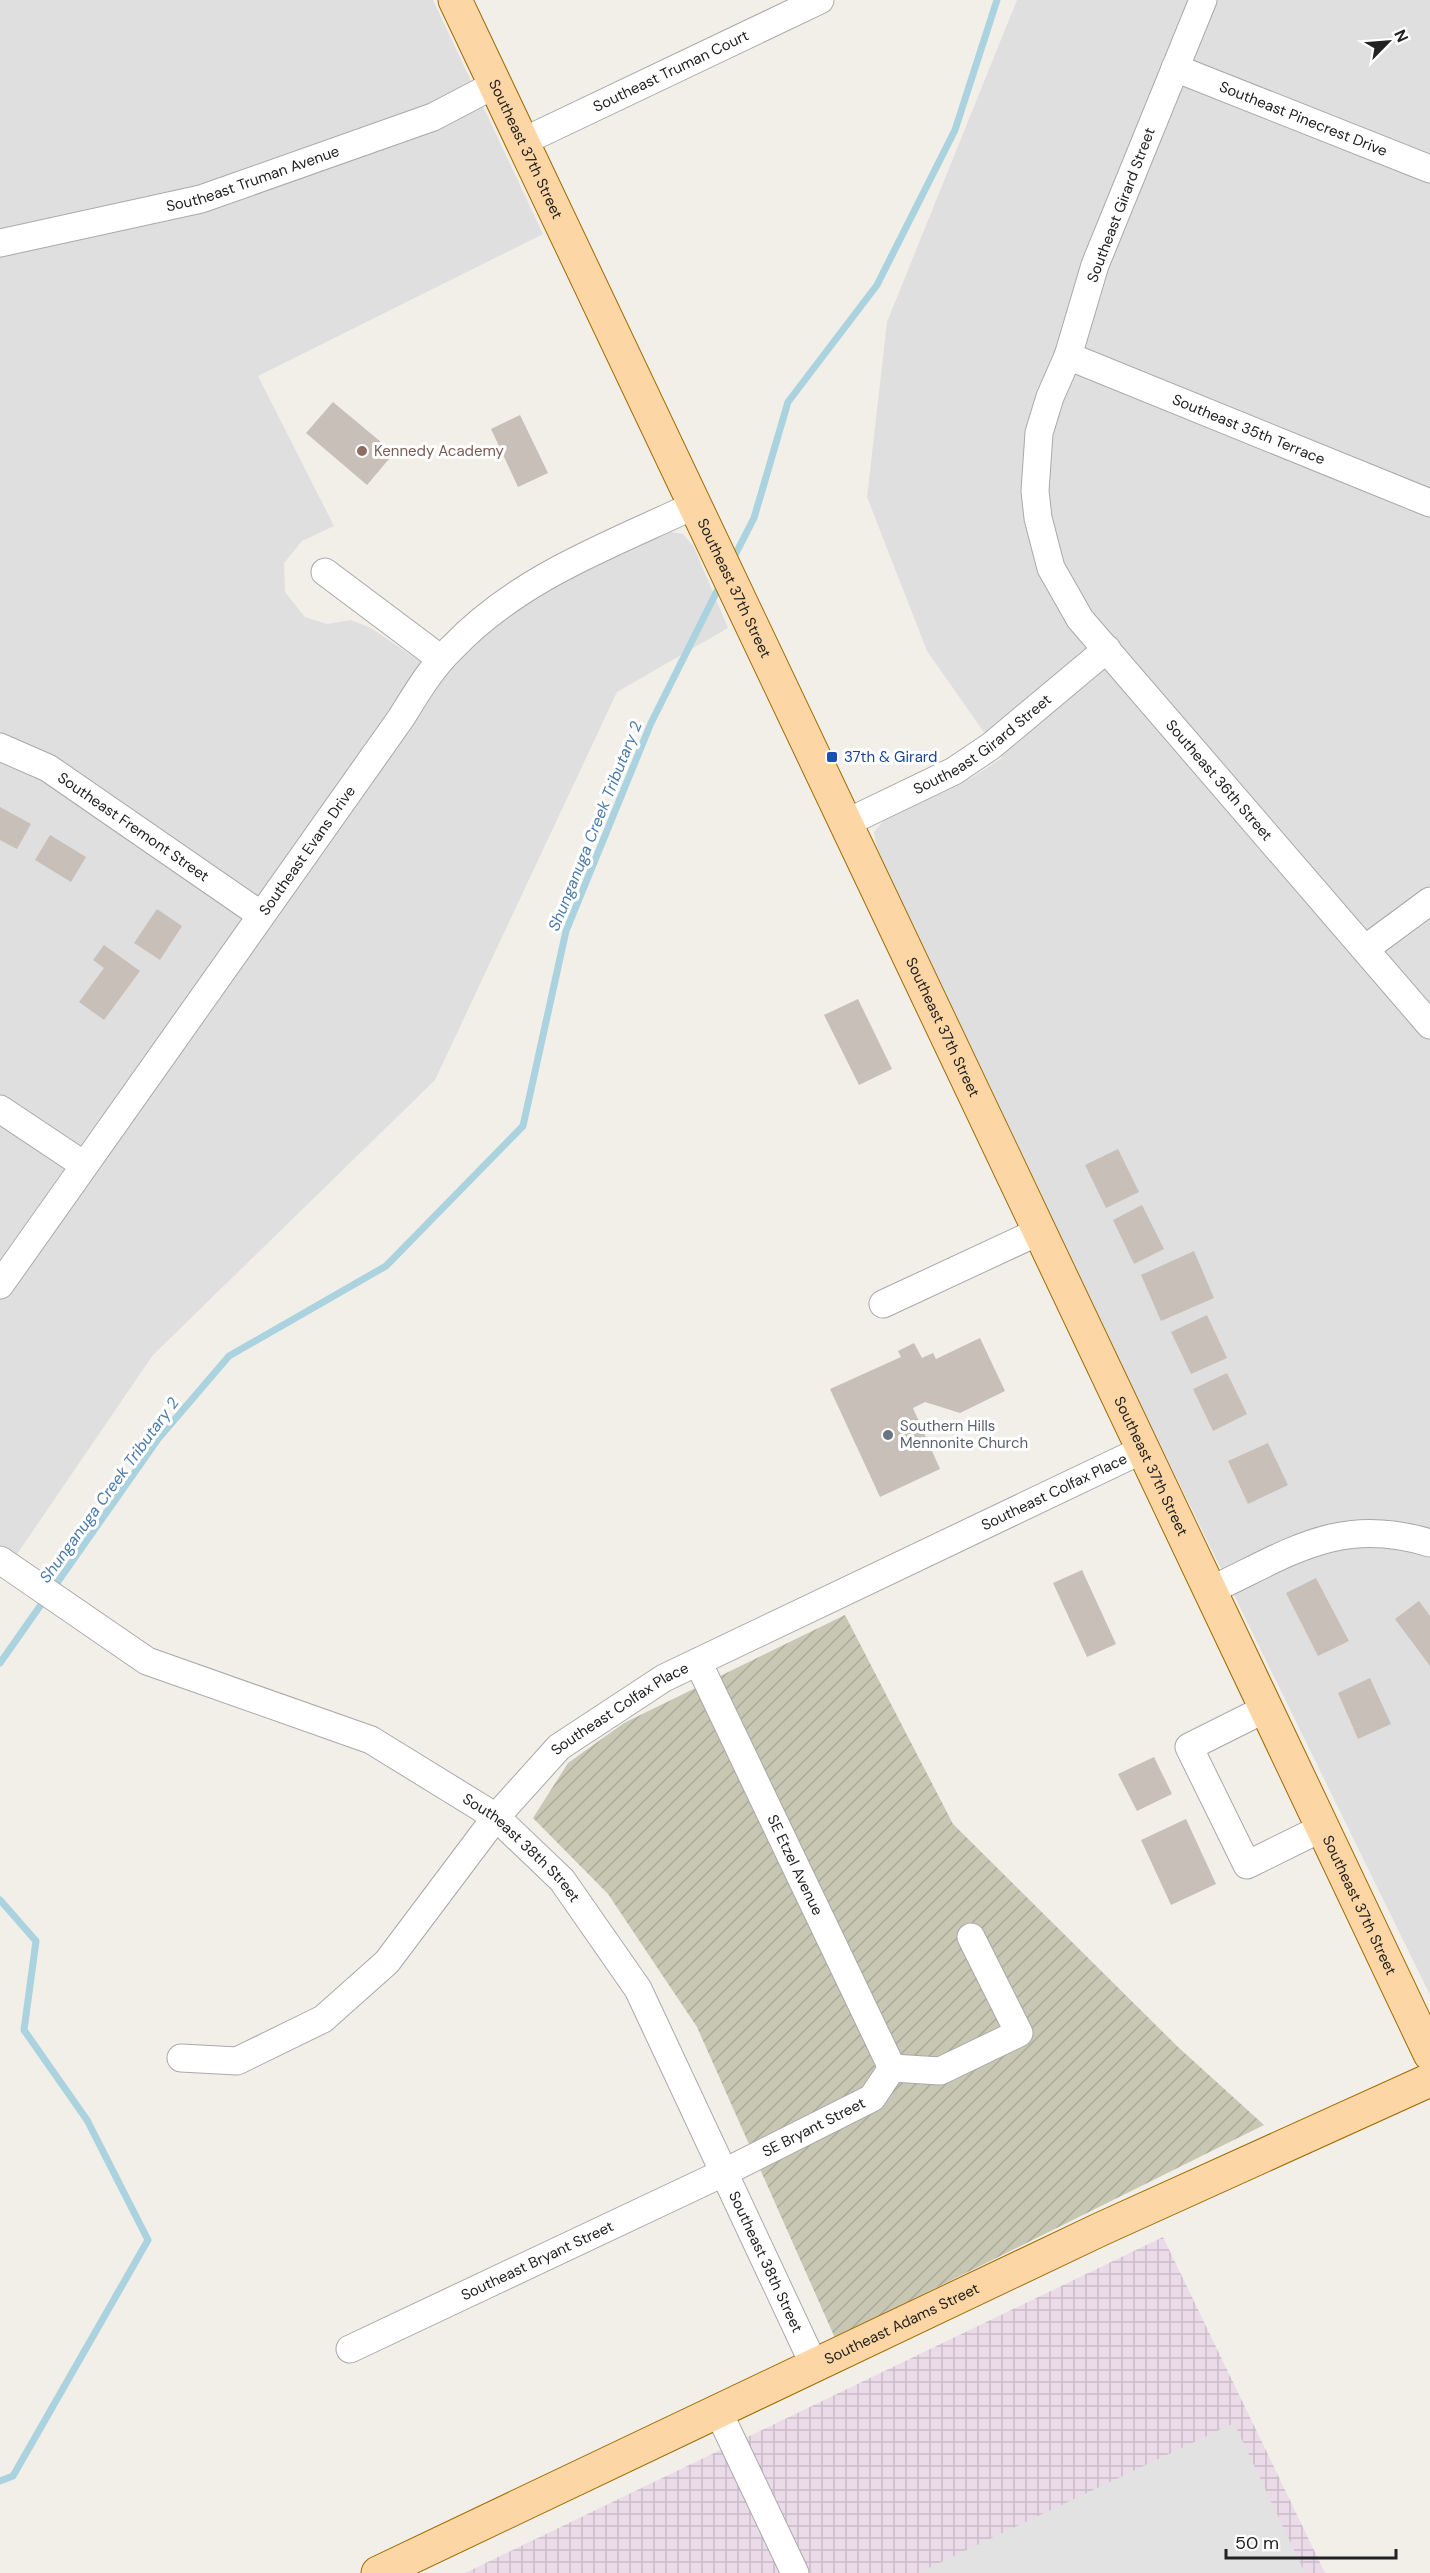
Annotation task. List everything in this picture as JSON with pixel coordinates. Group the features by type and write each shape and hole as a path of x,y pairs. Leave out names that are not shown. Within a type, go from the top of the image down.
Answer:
{"main road":[{"name":"Southeast 37th Street","path":"455,0 1430,2054"},
{"name":"Southeast Adams Street","path":"378,2573 1101,2229 1430,2080"}],"street":[{"name":"Southeast Truman Court","path":"522,142 820,0"},
{"name":"Southeast Girard Street","path":"1038,518 1035,491 1036,452 1050,397 1068,356 1095,265 1203,0"},
{"name":"Southeast Pinecrest Drive","path":"1175,68 1430,169"},
{"name":"Southeast Truman Avenue","path":"0,243 201,199 433,117 496,84"},
{"name":"Southeast 35th Terrace","path":"1068,356 1430,503"},
{"name":"Southeast Evans Drive","path":"0,1285 441,659 482,618 517,592 561,567 699,513"},
{"name":"Southeast 36th Street","path":"1038,518 1052,568 1080,619 1430,1025"},
{"path":"325,572 441,659"},
{"name":"Southeast Girard Street","path":"846,823 954,771 991,746 1107,649"},
{"name":"Southeast Fremont Street","path":"0,747 48,768 261,915"},
{"path":"1365,949 1430,901"},
{"path":"0,1109 84,1165"},
{"path":"883,1304 1040,1231"},
{"name":"Southeast Colfax Place","path":"181,2058 237,2061 323,2019 387,1962 496,1817 559,1747 664,1678 1144,1449"},
{"path":"1211,1590 1313,1543 1342,1535 1372,1532 1402,1535 1430,1544"},
{"name":"Southeast 38th Street","path":"0,1560 147,1660 371,1740 496,1817 562,1880 638,1989 814,2365"},
{"name":"SE Etzel Avenue","path":"698,1662 892,2068"},
{"path":"1267,1708 1189,1747 1247,1865 1324,1827"},
{"path":"892,2068 940,2070 1019,2033 971,1937"},
{"name":"SE Bryant Street","path":"723,2173 872,2098 892,2068"},
{"name":"Southeast Bryant Street","path":"350,2349 723,2173"},
{"path":"718,2411 795,2573"}],"shaded area":[{"path":"0,0 433,0 543,234 258,376 334,526 302,541 284,563 285,592 305,617 327,624 351,620 371,628 440,675 490,623 538,590 670,532 683,534 694,547 728,628 617,692 435,1080 153,1355 0,1579"},
{"path":"1017,0 1430,0 1430,1995 1155,1434 877,848 874,832 885,819 973,777 1002,758 927,651 867,497 887,322"},
{"path":"845,1615 953,1824 1178,2047 1264,2125 835,2338 697,2027 608,1894 533,1818 568,1763 624,1723"},
{"path":"1163,2237 1325,2573 465,2573"},
{"path":"1234,2423 1305,2573 918,2573"}],"building":[{"path":"333,402 394,453 367,485 306,433"},
{"path":"520,415 548,473 518,487 491,429"},
{"path":"0,807 31,824 17,849 0,840"},
{"path":"50,835 86,857 71,882 35,860"},
{"path":"157,909 182,926 160,960 134,943"},
{"path":"104,945 140,971 104,1020 79,1002 104,968 93,960"},
{"path":"858,999 892,1069 859,1085 824,1015"},
{"path":"1118,1149 1139,1192 1106,1208 1085,1165"},
{"path":"1142,1205 1164,1249 1134,1264 1113,1220"},
{"path":"1194,1251 1214,1298 1161,1321 1141,1275"},
{"path":"1207,1315 1227,1358 1191,1374 1171,1332"},
{"name":"Southern Hills Mennonite Church","path":"980,1338 1005,1391 960,1413 925,1402 913,1408 940,1469 880,1497 830,1389 901,1357 898,1351 914,1343 922,1358 933,1353 936,1359"},
{"path":"1227,1373 1247,1414 1213,1431 1193,1389"},
{"path":"1268,1443 1288,1485 1248,1504 1228,1461"},
{"path":"1082,1570 1116,1644 1087,1657 1053,1583"},
{"path":"1316,1578 1349,1641 1318,1656 1286,1593"},
{"path":"1419,1601 1430,1616 1430,1666 1395,1619"},
{"path":"1370,1678 1391,1724 1358,1739 1338,1693"},
{"path":"1154,1757 1172,1794 1137,1811 1118,1774"},
{"path":"1186,1819 1216,1884 1171,1905 1141,1840"}],"waterway":[{"name":"Shunganuga Creek Tributary 2","path":"733,559 754,518 788,402 877,285 955,130 997,0"},
{"name":"Shunganuga Creek Tributary 2","path":"52,1590 158,1439 229,1356 386,1266 523,1126 566,931 651,723 721,583"},
{"name":"Shunganuga Creek Tributary 2","path":"0,1663 45,1599"},
{"name":"Shunganuga Creek Tributary 2","path":"0,1900 36,1941 24,2030 87,2120 148,2240 13,2476 0,2481"}],"place":[{"name":"Kennedy Academy","path":"362,451"},
{"name":"37th & Girard","path":"832,757"},
{"name":"Southern Hills Mennonite Church","path":"888,1435"}]}
